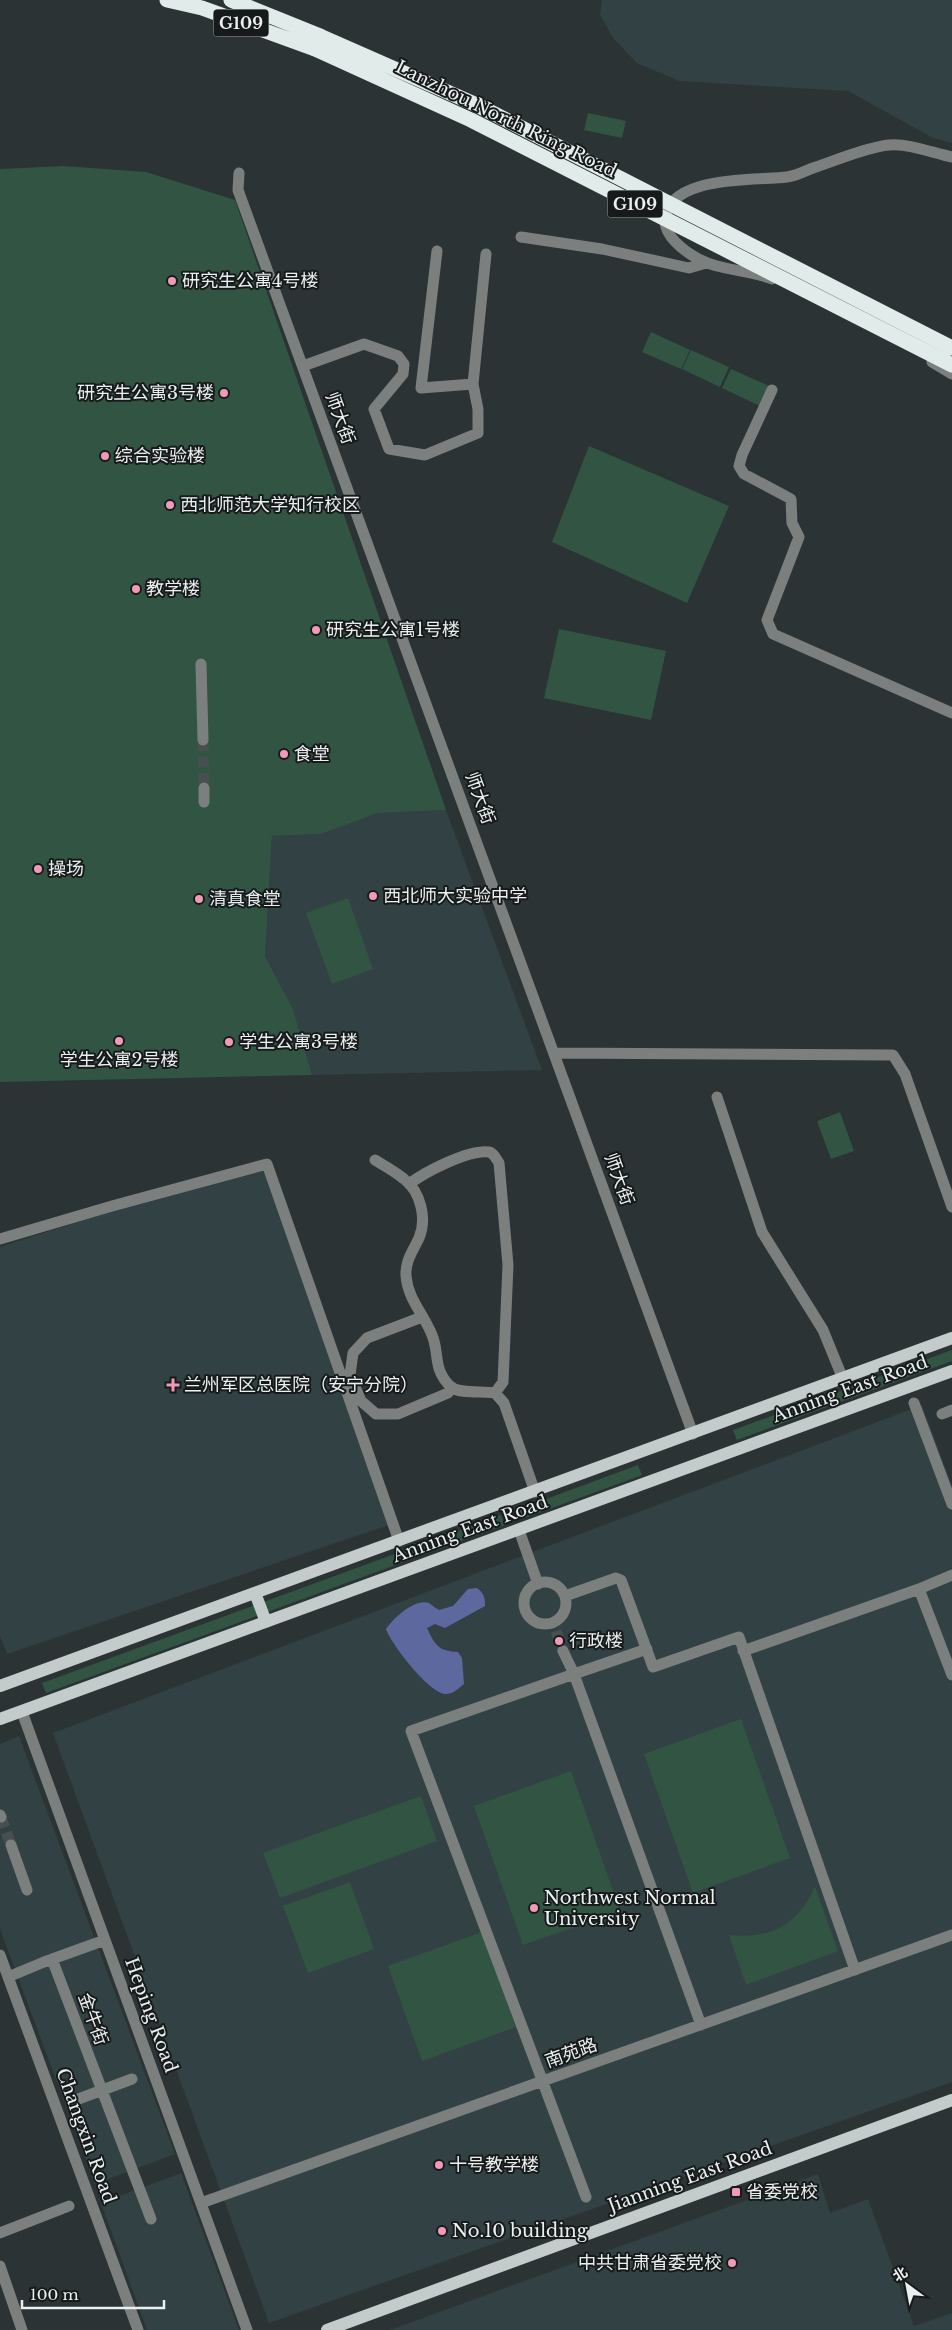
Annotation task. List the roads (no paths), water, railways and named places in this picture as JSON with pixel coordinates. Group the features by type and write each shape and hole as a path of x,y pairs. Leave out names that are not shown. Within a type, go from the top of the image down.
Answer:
{"highway":[{"name":"Lanzhou North Ring Road","path":"167,0 202,8 317,42 477,106 952,348"},
{"name":"Lanzhou North Ring Road","path":"231,0 952,365"}],"main road":[{"name":"Anning East Road","path":"0,1686 952,1338"},
{"name":"Anning East Road","path":"0,1719 952,1370"},
{"path":"255,1593 266,1622"},
{"name":"Jianning East Road","path":"327,2330 952,2100"}],"street":[{"path":"952,157 889,145 836,160 789,177 738,179 688,191 675,200 666,213 665,226 674,240 694,257 706,263 765,276 827,302 952,374"},
{"name":"师大街","path":"239,173 238,190 693,1434"},
{"path":"521,238 602,249 689,268 706,263"},
{"path":"437,251 421,388 472,384"},
{"path":"303,366 364,344 398,356 404,364 403,374 374,409 389,449 425,455 478,433 478,409 472,384 486,254"},
{"path":"772,390 742,455 739,466 744,474 791,499 792,523 799,537 767,620 773,634 952,713"},
{"path":"201,664 203,740"},
{"path":"204,788 204,802"},
{"path":"555,1053 893,1055 905,1074 952,1207"},
{"path":"716,1097 762,1232 823,1330 843,1379"},
{"path":"409,1184 428,1170 474,1154 488,1152 494,1155 499,1163 508,1265 503,1382 495,1393"},
{"path":"376,1160 409,1184 421,1207 424,1221 420,1236 408,1258 406,1276 410,1297 434,1338 438,1369 452,1387 460,1392 476,1390 495,1393 504,1403 535,1492"},
{"path":"0,1239 267,1164 399,1541"},
{"path":"422,1317 367,1338 353,1353 350,1376 361,1401 376,1414 398,1414 448,1392 452,1387"},
{"path":"914,1403 952,1504"},
{"path":"519,1530 538,1584"},
{"path":"744,1651 919,1589 952,1575"},
{"path":"565,1596 616,1578 621,1580 654,1667 739,1637 856,1970"},
{"path":"538,1584 554,1584 565,1596 564,1612 554,1627 536,1622 526,1610 524,1602 531,1588 538,1584"},
{"path":"919,1589 952,1675"},
{"path":"586,2197 411,1731 647,1649"},
{"path":"563,1651 574,1674 701,2025"},
{"name":"Heping Road","path":"22,1712 247,2330"},
{"path":"10,1845 27,1890"},
{"name":"南苑路","path":"202,2203 952,1935"},
{"path":"8,1978 52,1959 106,1940"},
{"name":"Changxin Road","path":"0,1955 138,2330"},
{"name":"金牛街","path":"52,1959 150,2218"},
{"path":"73,2101 132,2079"},
{"path":"0,2234 69,2206"},
{"path":"0,2266 22,2330"}],"water":[{"path":"477,1588 484,1596 485,1606 445,1628 435,1624 427,1628 438,1646 446,1650 458,1652 462,1658 464,1684 451,1693 440,1692 431,1687 412,1668 395,1646 386,1629 404,1610 411,1606 423,1602 429,1603 439,1610 453,1606 468,1589"}],"tunnel":[{"path":"203,740 204,788"},
{"path":"556,1631 563,1651"},
{"path":"1,1817 11,1845"}],"place":[{"name":"研究生公寓4号楼","path":"172,281"},
{"name":"研究生公寓3号楼","path":"224,393"},
{"name":"综合实验楼","path":"105,456"},
{"name":"西北师范大学知行校区","path":"170,505"},
{"name":"教学楼","path":"136,589"},
{"name":"研究生公寓1号楼","path":"316,630"},
{"name":"食堂","path":"284,754"},
{"name":"操场","path":"38,869"},
{"name":"西北师大实验中学","path":"373,896"},
{"name":"清真食堂","path":"199,899"},
{"name":"学生公寓2号楼","path":"119,1041"},
{"name":"学生公寓3号楼","path":"229,1042"},
{"name":"兰州军区总医院（安宁分院）","path":"173,1385"},
{"name":"行政楼","path":"559,1641"},
{"name":"Northwest Normal University","path":"534,1908"},
{"name":"十号教学楼","path":"439,2165"},
{"name":"省委党校","path":"736,2192"},
{"name":"No.10 building","path":"442,2231"},
{"name":"中共甘肃省委党校","path":"732,2263"}]}
